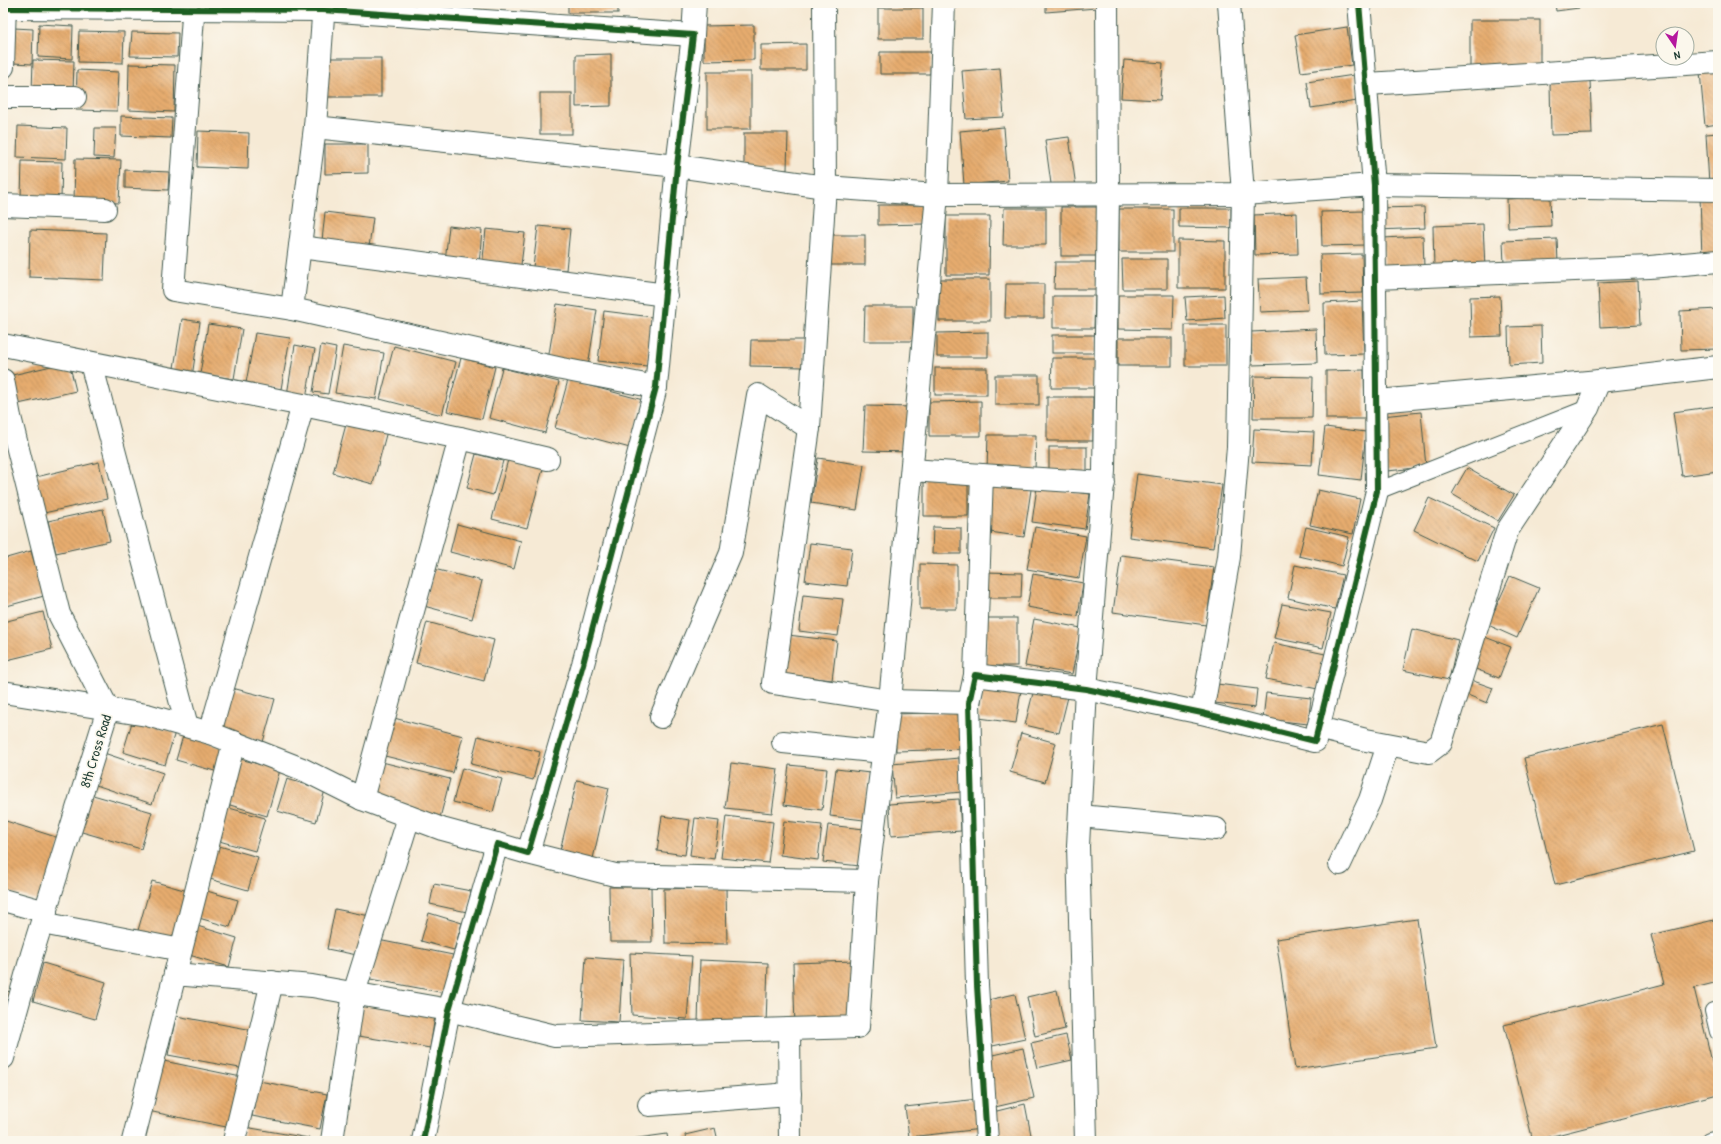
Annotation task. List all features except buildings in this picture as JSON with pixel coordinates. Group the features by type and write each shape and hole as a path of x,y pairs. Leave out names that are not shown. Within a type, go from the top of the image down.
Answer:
{"street":[{"path":"528,853 583,664 656,387 666,295 677,166 693,35 694,3"},
{"path":"824,3 825,188 809,428 773,683 890,701 969,703"},
{"path":"175,974 312,986 449,1010 555,1036 858,1027 867,881 890,701 937,195 944,3"},
{"path":"1086,1141 1078,846 1086,689 1104,482 1108,194 1108,3"},
{"path":"1202,713 1229,557 1238,455 1243,194 1229,3"},
{"path":"975,675 1086,689 1202,713 1315,741 1377,491 1378,401 1374,185 1367,84 1359,3"},
{"path":"3,67 4,5 324,6 693,35"},
{"path":"194,6 172,290 292,309 656,387"},
{"path":"292,309 315,127 324,6"},
{"path":"1367,84 1718,62"},
{"path":"3,97 75,97"},
{"path":"315,127 677,166 825,188 937,195 1243,194 1374,185 1718,190"},
{"path":"3,205 105,209"},
{"path":"300,247 666,295"},
{"path":"1376,278 1642,268 1718,261"},
{"path":"3,345 303,405 460,438 548,459"},
{"path":"91,363 187,726"},
{"path":"1378,401 1599,381 1718,367"},
{"name":"8th Cross Road","path":"3,380 10,417 59,614 108,709 5,1045"},
{"path":"1318,728 1428,752 1441,743 1507,531 1588,408 1599,381"},
{"path":"661,717 731,553 758,395 809,428"},
{"path":"210,733 303,405"},
{"path":"362,799 460,438"},
{"path":"912,470 1104,482"},
{"path":"982,474 975,675 969,703 977,986 987,1141"},
{"path":"3,692 147,714 210,733 234,742 302,769 362,799 442,829 528,853 616,875 867,881"},
{"path":"133,1141 234,742"},
{"path":"783,742 883,752"},
{"path":"1340,864 1370,800 1388,744"},
{"path":"1080,816 1216,829"},
{"path":"332,1141 354,993 409,817"},
{"path":"423,1141 449,1010 497,844"},
{"path":"3,900 44,918 181,950"},
{"path":"234,1141 272,982"},
{"path":"789,1030 790,1141"},
{"path":"648,1105 790,1094"}],"lane":[{"path":"1377,491 1588,408"},
{"path":"1713,1011 1718,1032"},
{"path":"1709,1141 1718,1139"}],"cycle path":[{"path":"987,1141 977,985 969,703 975,675 1086,689 1202,713 1315,741 1377,491 1374,185 1359,3"},
{"path":"4,8 323,10 693,35 677,166 656,387 583,664 528,853 497,844 449,1010 423,1141"}]}
